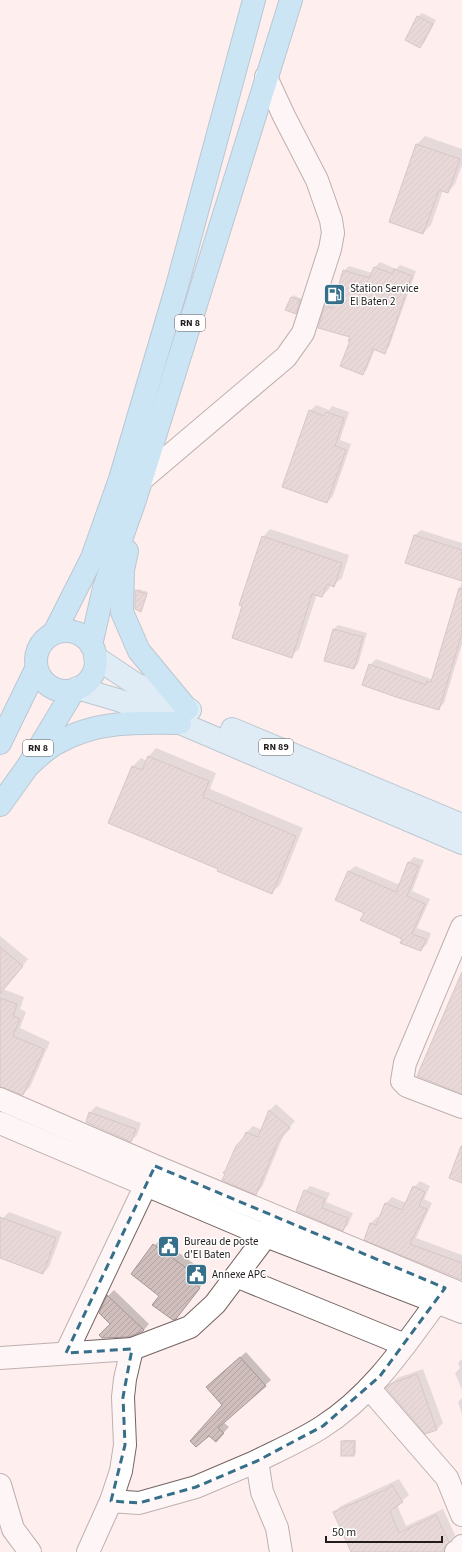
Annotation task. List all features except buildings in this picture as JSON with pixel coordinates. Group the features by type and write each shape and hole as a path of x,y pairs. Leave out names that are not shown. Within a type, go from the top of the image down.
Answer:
{"highway":[{"name":"RN 8","path":"54,633 92,558 120,479 177,286 254,0"},
{"name":"RN 8","path":"93,651 104,588 135,500 291,0"},
{"path":"28,766 56,743 81,732 114,724 184,716 138,651 122,612 123,570 135,500"},
{"path":"0,743 36,669 38,647 45,639 54,633 68,631 75,632 87,640 93,651 95,667 91,677 83,685 76,689 64,691 55,689 40,677 36,669"},
{"name":"RN 8","path":"0,805 28,766 76,689"}],"main road":[{"name":"RN 89","path":"93,651 134,683 184,716 462,825"},
{"path":"76,689 131,704 184,716 462,843"}],"street":[{"path":"141,480 286,357 303,333 330,249 333,233 331,220 319,187 266,77"},
{"path":"462,927 456,960 405,1063 402,1081 407,1086 462,1107"},
{"path":"0,1099 151,1175 266,1236 448,1295"},
{"path":"0,1123 276,1216 448,1295 462,1312"},
{"path":"66,1353 151,1175"},
{"path":"0,1358 132,1349 190,1327 215,1304 266,1236 276,1216"},
{"path":"236,1276 405,1345"},
{"path":"111,1501 139,1503 196,1487 257,1461 323,1426 357,1400 369,1388 448,1295"},
{"path":"88,1552 111,1501 121,1471 125,1445 123,1397 125,1379 132,1349"},
{"path":"369,1388 447,1478 462,1515"},
{"path":"257,1461 262,1492 277,1528 281,1552"},
{"path":"0,1485 6,1534 30,1552"},
{"path":"456,1552 461,1549 462,1546"}],"highlighted area":[{"path":"155,1166 445,1288 380,1376 323,1426 257,1461 196,1487 139,1503 111,1501 125,1445 123,1397 132,1349 66,1353"}],"place":[{"name":"Station Service El Baten 2","path":"334,294"},
{"name":"Bureau de poste d'El Baten","path":"168,1247"},
{"name":"Annexe APC","path":"196,1274"}]}
